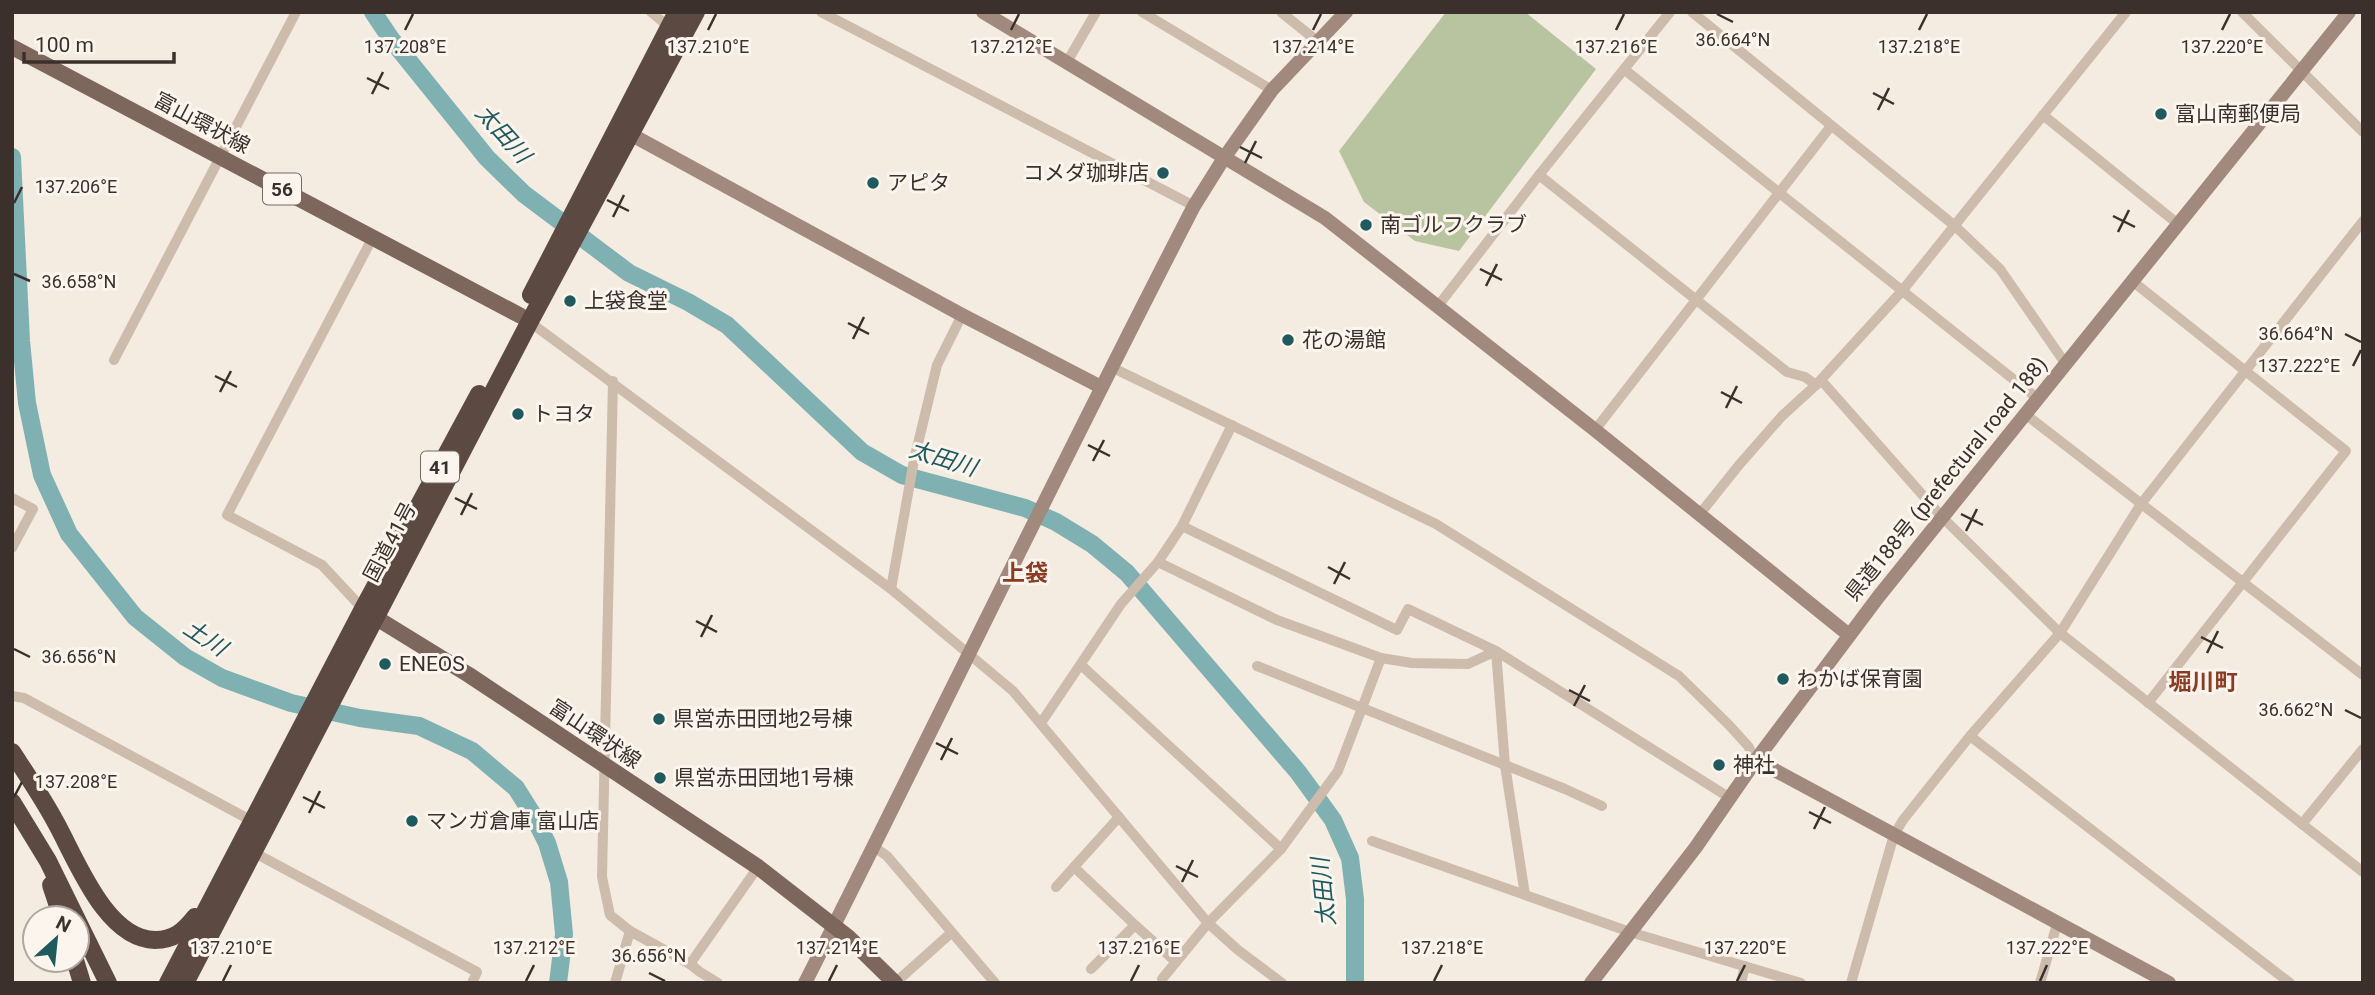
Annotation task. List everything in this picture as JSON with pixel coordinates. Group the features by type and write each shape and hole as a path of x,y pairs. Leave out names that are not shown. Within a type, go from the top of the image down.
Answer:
{"highway":[{"name":"国道41号","path":"624,131 696,12"},
{"name":"国道41号","path":"185,983 253,852 330,690 624,131 673,20"},
{"name":"国道41号","path":"168,983 252,821 301,747"},
{"path":"12,752 55,821 86,880 111,916 135,936 162,940 175,937 185,929 201,909 234,855"},
{"path":"12,802 34,835 108,983"},
{"path":"55,821 79,897 120,983"},
{"path":"34,835 57,904"}],"main road":[{"name":"富山環状線","path":"12,47 526,318"},
{"name":"富山環状線","path":"370,613 758,867 834,926 895,983"}],"street":[{"path":"114,360 296,12"},
{"path":"651,12 673,20"},
{"path":"821,12 1194,206"},
{"path":"983,12 1325,218 1595,430 1849,635"},
{"path":"1067,62 1096,12"},
{"path":"1142,12 1272,90"},
{"path":"1281,12 1317,41"},
{"path":"805,983 970,654 1042,502 1194,206 1272,90 1346,12"},
{"path":"1438,306 1539,174 1670,12"},
{"path":"1692,12 1955,226 2000,269 2065,363"},
{"path":"1699,515 1782,416 1819,383 1902,291 2126,12"},
{"path":"2242,12 2363,132"},
{"name":"県道188号 (prefectural road 188)","path":"1591,983 1696,847 1756,760 1849,635 2349,12"},
{"path":"1625,70 2037,398"},
{"path":"2043,115 2178,224"},
{"path":"1595,430 1831,125"},
{"path":"624,131 962,315 1101,387"},
{"path":"1539,174 1787,372 1819,383 1942,517 2060,633 2363,872"},
{"path":"1852,983 1894,835 1903,820 1970,736 2060,633 2141,504 2363,220"},
{"path":"370,613 322,565 228,515 373,237"},
{"path":"2131,281 2346,451 2148,703"},
{"path":"891,589 914,460 937,365 962,315"},
{"path":"526,318 891,589 1013,691 1208,923 1282,983"},
{"path":"1111,367 1436,524 1679,676 1729,725 1748,746 1756,760 2163,982"},
{"path":"613,381 602,877 610,915 630,931 690,964 718,983"},
{"path":"2025,414 2363,675"},
{"path":"1041,723 1131,592 1158,562 1182,526 1232,425"},
{"path":"12,498 33,509 12,548"},
{"path":"1182,526 1396,630 1408,609 1496,651 1730,798"},
{"path":"1158,562 1277,620 1381,658 1412,663 1468,664 1496,651"},
{"path":"1496,651 1505,765 1525,895"},
{"path":"1161,981 1208,923 1281,849 1338,771 1381,658"},
{"path":"1081,665 1281,849"},
{"path":"1257,666 1602,806"},
{"path":"12,696 24,698 252,821"},
{"path":"1970,736 2290,983"},
{"path":"2302,824 2363,749"},
{"path":"1056,887 1119,817"},
{"path":"1372,841 1630,932 1745,966 1782,980 1801,983"},
{"path":"873,846 887,856 995,983"},
{"path":"253,852 477,972 472,983"},
{"path":"690,964 758,867"},
{"path":"1074,867 1176,962"},
{"path":"2040,983 2057,924"},
{"path":"1091,969 1135,925"},
{"path":"615,983 630,931"},
{"path":"895,983 951,933"},
{"path":"1741,983 1745,966"}],"green space":[{"path":"1446,12 1525,12 1596,69 1459,251 1415,241 1364,202 1339,151"}],"waterway":[{"name":"太田川","path":"373,12 391,39 487,158 524,194 629,273 727,325 862,452 902,475 1025,508 1056,522 1092,544 1127,573 1298,772 1333,820 1350,858 1355,899 1355,983"},
{"name":"土川","path":"12,157 21,341 27,403 42,475 69,534 135,617 185,657 222,678 291,703 360,718 419,726 472,751 516,788 547,843 559,882 564,934 558,983"}],"place":[{"name":"富山南郵便局","path":"2161,114"},
{"name":"コメダ珈琲店","path":"1163,173"},
{"name":"アピタ","path":"873,183"},
{"name":"南ゴルフクラブ","path":"1366,225"},
{"name":"上袋食堂","path":"570,301"},
{"name":"花の湯館","path":"1288,340"},
{"name":"トヨタ","path":"518,414"},
{"name":"ENEOS","path":"385,664"},
{"name":"わかば保育園","path":"1783,679"},
{"name":"県営赤田団地2号棟","path":"659,719"},
{"name":"神社","path":"1719,765"},
{"name":"県営赤田団地1号棟","path":"660,778"},
{"name":"マンガ倉庫 富山店","path":"412,821"}],"district":[{"name":"上袋","path":"1025,573"},
{"name":"堀川町","path":"2203,682"}]}
